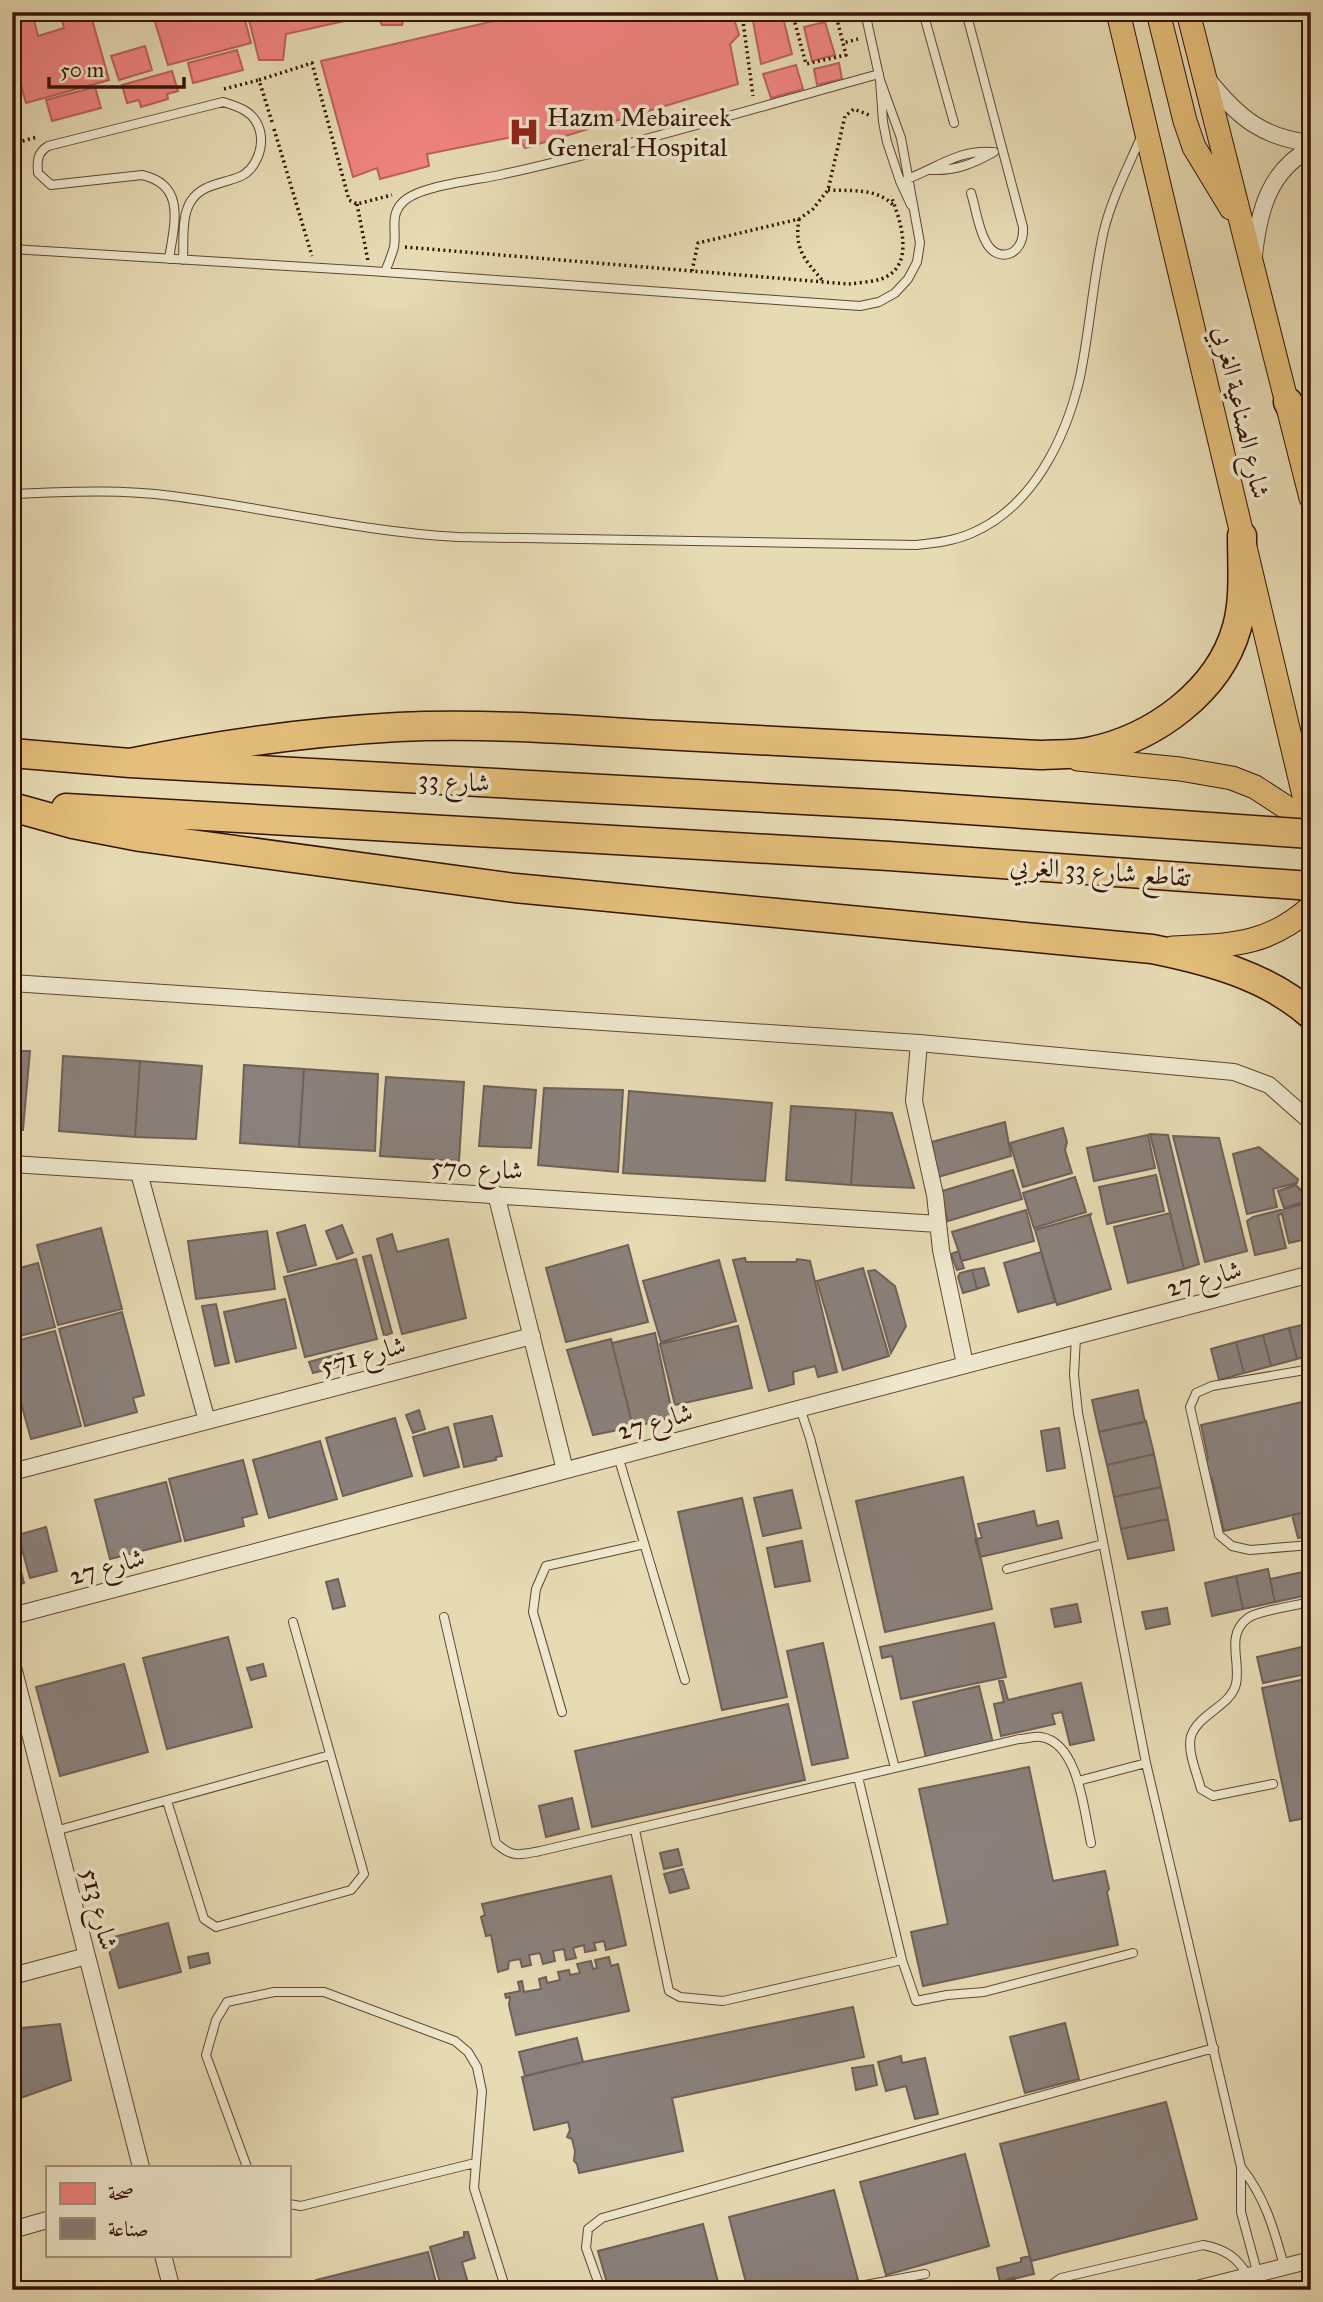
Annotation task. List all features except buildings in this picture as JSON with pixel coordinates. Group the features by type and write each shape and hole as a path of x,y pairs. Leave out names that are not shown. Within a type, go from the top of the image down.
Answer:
{"highway":[{"path":"1288,402 1311,447"},
{"path":"130,763 184,751 293,735 452,726 556,729 1040,755 1085,752 1129,740 1168,718 1202,688 1229,652 1238,625 1242,589 1242,536"},
{"name":"شارع 33","path":"12,753 130,763 896,805"},
{"name":"تقاطع شارع 33 الغربي","path":"896,805 1311,837"},
{"path":"12,806 73,824 140,837 536,890 1152,949 1211,963 1257,980 1290,998 1311,1015"},
{"name":"شارع 33","path":"12,806 889,856"},
{"name":"تقاطع شارع 33 الغربي","path":"889,856 1311,886"}],"main road":[{"name":"شارع الصناعية الغربي","path":"1118,12 1311,825"},
{"path":"1158,12 1194,147 1207,173 1242,226"},
{"name":"شارع الصناعية الغربي","path":"1188,12 1311,498"},
{"path":"1040,755 1180,769 1232,778 1255,787 1298,815 1311,837"},
{"path":"1152,949 1237,944 1266,937 1280,931 1311,907"}],"street":[{"path":"1203,74 1246,121 1282,138 1311,142"},
{"path":"1253,268 1257,228 1268,190 1289,162 1311,148"},
{"path":"12,983 919,1042 1234,1072 1269,1085 1311,1122"},
{"path":"919,1042 914,1101 935,1195 941,1250 965,1364"},
{"name":"شارع 570","path":"12,1164 938,1224"},
{"path":"139,1174 207,1421"},
{"path":"496,1194 565,1469"},
{"name":"شارع 27","path":"12,1616 1311,1274"},
{"name":"شارع 571","path":"12,1472 532,1336"},
{"name":"شارع 513","path":"12,1663 141,2166"},
{"path":"12,1976 87,1956"},
{"path":"12,2230 46,2220"},
{"path":"163,2256 172,2290"},
{"path":"1193,2290 1311,2260"}],"lane":[{"path":"923,12 954,123"},
{"path":"966,12 997,151 1023,227 1024,239 1018,250 1006,254 994,252 986,243 971,193"},
{"path":"12,249 860,306 878,302 895,293 908,279 917,262 920,243 910,178 895,118 880,77 866,14"},
{"path":"385,272 394,246 393,226 396,213 402,202 418,192 516,171 880,77"},
{"path":"880,77 883,122 900,181 914,210"},
{"path":"169,259 175,212 173,195 162,184 142,175 51,185 38,173 37,162 41,150 223,102 242,107 259,127 261,149 256,160 242,176 203,188 192,198 187,207 183,260"},
{"path":"12,495 86,491 170,495 385,531 458,537 916,545 954,540 997,520 1019,501 1037,478 1061,432 1079,379 1105,227 1116,193 1146,128"},
{"path":"900,181 931,170 957,169 997,151"},
{"path":"1076,1337 1074,1375 1078,1413 1103,1544 1146,1763 1241,2167 1241,2212 1253,2274 1262,2290"},
{"path":"1311,1369 1212,1386 1196,1394 1190,1408 1219,1535 1232,1546 1250,1550 1311,1545"},
{"path":"800,1408 895,1768"},
{"path":"618,1456 685,1680"},
{"path":"562,1712 533,1612 536,1589 546,1566 644,1544"},
{"path":"1007,1569 1103,1544"},
{"path":"1273,1784 1213,1796 1201,1789 1190,1749 1192,1735 1201,1721 1229,1698 1237,1682 1234,1652 1237,1629 1250,1616 1311,1602"},
{"path":"444,1617 496,1843 507,1853 520,1854 635,1830 1018,1739 1042,1737 1064,1749 1078,1781 1091,1843"},
{"path":"167,1801 204,1919 216,1927 351,1890 364,1874 293,1622"},
{"path":"55,1831 330,1755"},
{"path":"1078,1781 1146,1763"},
{"path":"858,1777 902,1960 916,2001 985,1992 1133,1954"},
{"path":"635,1830 669,1991 680,1997 723,2001 902,1960"},
{"path":"247,2166 206,2055 216,2020 227,2002 274,1992 324,1992 455,2041 468,2052 477,2067 482,2091 474,2188 506,2290"},
{"path":"601,2290 586,2248 588,2229 602,2218 1214,2048"},
{"path":"290,2204 301,2206 475,2163"},
{"path":"1241,2167 1260,2193 1267,2208 1284,2266"},
{"path":"1044,2290 1061,2278 1203,2245 1230,2254 1253,2274"},
{"path":"838,2290 925,2274"}],"path":[{"path":"748,12 742,13 755,108"},
{"path":"792,12 806,64 846,55 835,12"},
{"path":"843,43 870,36"},
{"path":"316,268 259,80 312,63 349,200 357,204 393,195"},
{"path":"692,271 698,243 799,219 813,209 828,190 845,116 855,109 870,115"},
{"path":"828,190 884,195 897,209"},
{"path":"394,246 848,284 883,279 898,267 904,244 897,209 889,191"},
{"path":"357,204 370,271"},
{"path":"12,206 20,236 32,237"},
{"path":"799,219 796,235 802,256 823,281"}],"place":[{"name":"Hazm Mebaireek General Hospital","path":"524,132"}]}
